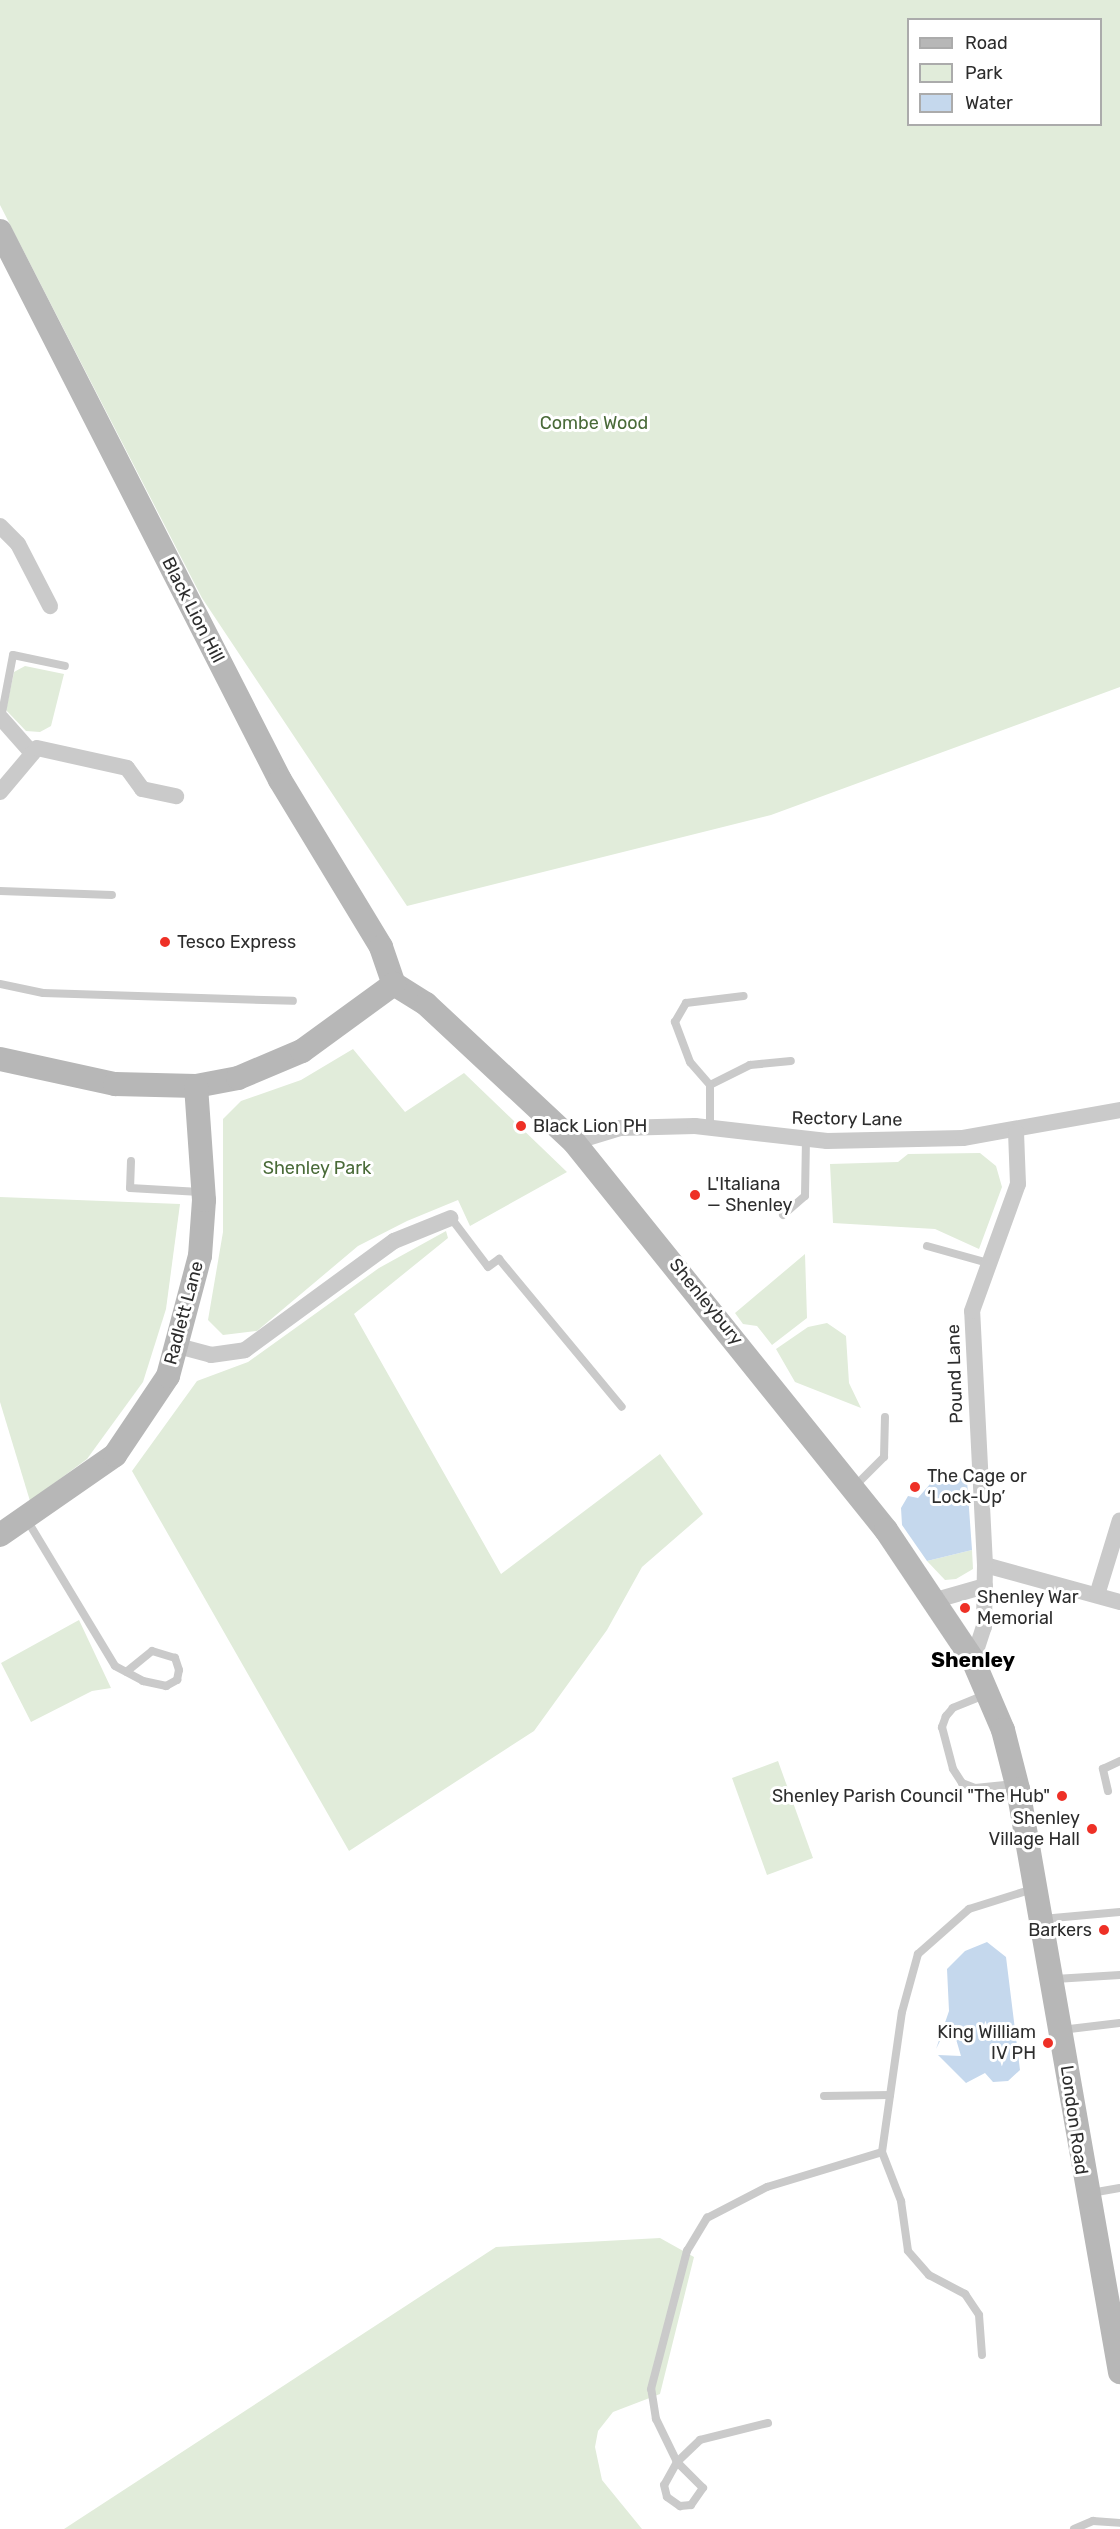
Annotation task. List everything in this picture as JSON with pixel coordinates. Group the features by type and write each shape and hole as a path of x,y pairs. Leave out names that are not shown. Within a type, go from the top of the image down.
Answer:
{"main road":[{"name":"Black Lion Hill","path":"0,231 280,780 381,946 394,984"},
{"path":"0,1059 115,1084 196,1086 238,1078 302,1051 394,984"},
{"name":"Shenleybury","path":"394,984 426,1004 574,1142 853,1488 936,1600 973,1660"},
{"name":"Radlett Lane","path":"0,1535 27,1520 116,1455 143,1420 178,1346 200,1256 204,1193 196,1086"},
{"name":"London Road","path":"973,1660 990,1693 1016,1784 1042,1919 1085,2194 1112,2294 1120,2372"}],"street":[{"path":"0,526 18,544 50,606"},
{"path":"1,718 32,753"},
{"path":"0,792 37,748 127,768 142,789 176,796"},
{"name":"Rectory Lane","path":"574,1142 620,1128 710,1126 806,1140 1016,1132 1120,1110"},
{"name":"Pound Lane","path":"973,1660 984,1627 985,1565 970,1339 978,1287 1018,1184 1016,1132"},
{"path":"178,1346 211,1355 245,1350 394,1241 451,1218"},
{"path":"1097,1595 1120,1520"},
{"path":"985,1565 1120,1602"},
{"path":"936,1600 985,1586"}],"lane":[{"path":"1,718 13,655 65,666"},
{"path":"0,891 112,895"},
{"path":"0,984 43,993 293,1000"},
{"path":"710,1126 710,1085 683,1046 675,1022 678,1011 686,1003 744,996"},
{"path":"710,1085 750,1065 791,1061"},
{"path":"783,1215 805,1196 806,1140"},
{"path":"131,1161 130,1188 204,1193"},
{"path":"451,1218 488,1267 499,1259 622,1407"},
{"path":"927,1246 988,1263"},
{"path":"853,1488 884,1457 885,1417"},
{"path":"27,1520 115,1666 126,1672 166,1686 177,1680 179,1670 175,1658 152,1651 126,1672"},
{"path":"990,1693 953,1708 946,1716 942,1728 953,1769 962,1783 975,1788 1016,1784"},
{"path":"1108,1791 1103,1769 1120,1761"},
{"path":"982,2355 979,2315 965,2294 929,2275 908,2251 901,2201 882,2152 902,2012 918,1954 969,1909 1036,1888"},
{"path":"1042,1919 1120,1912"},
{"path":"1052,1979 1120,1975"},
{"path":"1060,2030 1120,2023"},
{"path":"824,2096 890,2095"},
{"path":"768,2423 700,2440 677,2462 664,2485 667,2497 680,2506 691,2505 703,2488 677,2462 656,2419 651,2390 687,2251 707,2218 767,2187 882,2152"},
{"path":"1085,2194 1120,2188"},
{"path":"1074,2529 1093,2521 1120,2523"}],"green space":[{"name":"Combe Wood","path":"0,0 1120,0 1120,687 771,815 407,906 202,598 0,205"},
{"path":"25,666 64,674 51,726 40,732 26,731 6,710 14,672"},
{"name":"Shenley Park","path":"353,1049 405,1112 464,1073 567,1172 470,1226 458,1200 407,1221 358,1246 257,1331 223,1335 208,1320 223,1232 223,1119 241,1101 301,1080"},
{"path":"980,1153 996,1166 1002,1187 979,1249 935,1229 833,1223 830,1164 898,1162 908,1154"},
{"path":"0,1197 180,1204 166,1309 143,1382 87,1459 30,1501 0,1402"},
{"path":"446,1231 448,1238 354,1314 501,1574 660,1454 703,1514 642,1567 607,1630 534,1731 349,1851 132,1471 197,1381 248,1362 379,1268"},
{"path":"805,1254 807,1318 772,1345 757,1326 743,1324 735,1313"},
{"path":"827,1323 846,1336 849,1383 861,1408 795,1382 776,1349 808,1327"},
{"path":"972,1550 973,1569 956,1579 945,1580 927,1561"},
{"path":"79,1620 111,1688 92,1691 31,1722 1,1663"},
{"path":"778,1761 813,1858 767,1875 732,1778"},
{"path":"660,2238 694,2257 660,2394 613,2412 598,2431 595,2447 602,2480 642,2529 64,2529 496,2247"}],"water":[{"path":"957,1477 967,1480 972,1550 927,1561 902,1525 901,1508 908,1496 918,1498 930,1484"},
{"path":"987,1942 1006,1957 1020,2070 1008,2081 993,2082 985,2073 966,2083 938,2055 961,2056 953,2029 945,2031 936,2049 949,2011 947,1969 965,1951"}],"place":[{"name":"Tesco Express","path":"165,942"},
{"name":"Black Lion PH","path":"521,1126"},
{"name":"L'Italiana — Shenley","path":"695,1195"},
{"name":"The Cage or ‘Lock-Up’","path":"915,1487"},
{"name":"Shenley War Memorial","path":"965,1608"},
{"name":"Shenley Parish Council \"The Hub\"","path":"1062,1796"},
{"name":"Shenley Village Hall","path":"1092,1829"},
{"name":"Barkers","path":"1104,1930"},
{"name":"King William IV PH","path":"1048,2043"}],"district":[{"name":"Shenley","path":"973,1660"}]}
